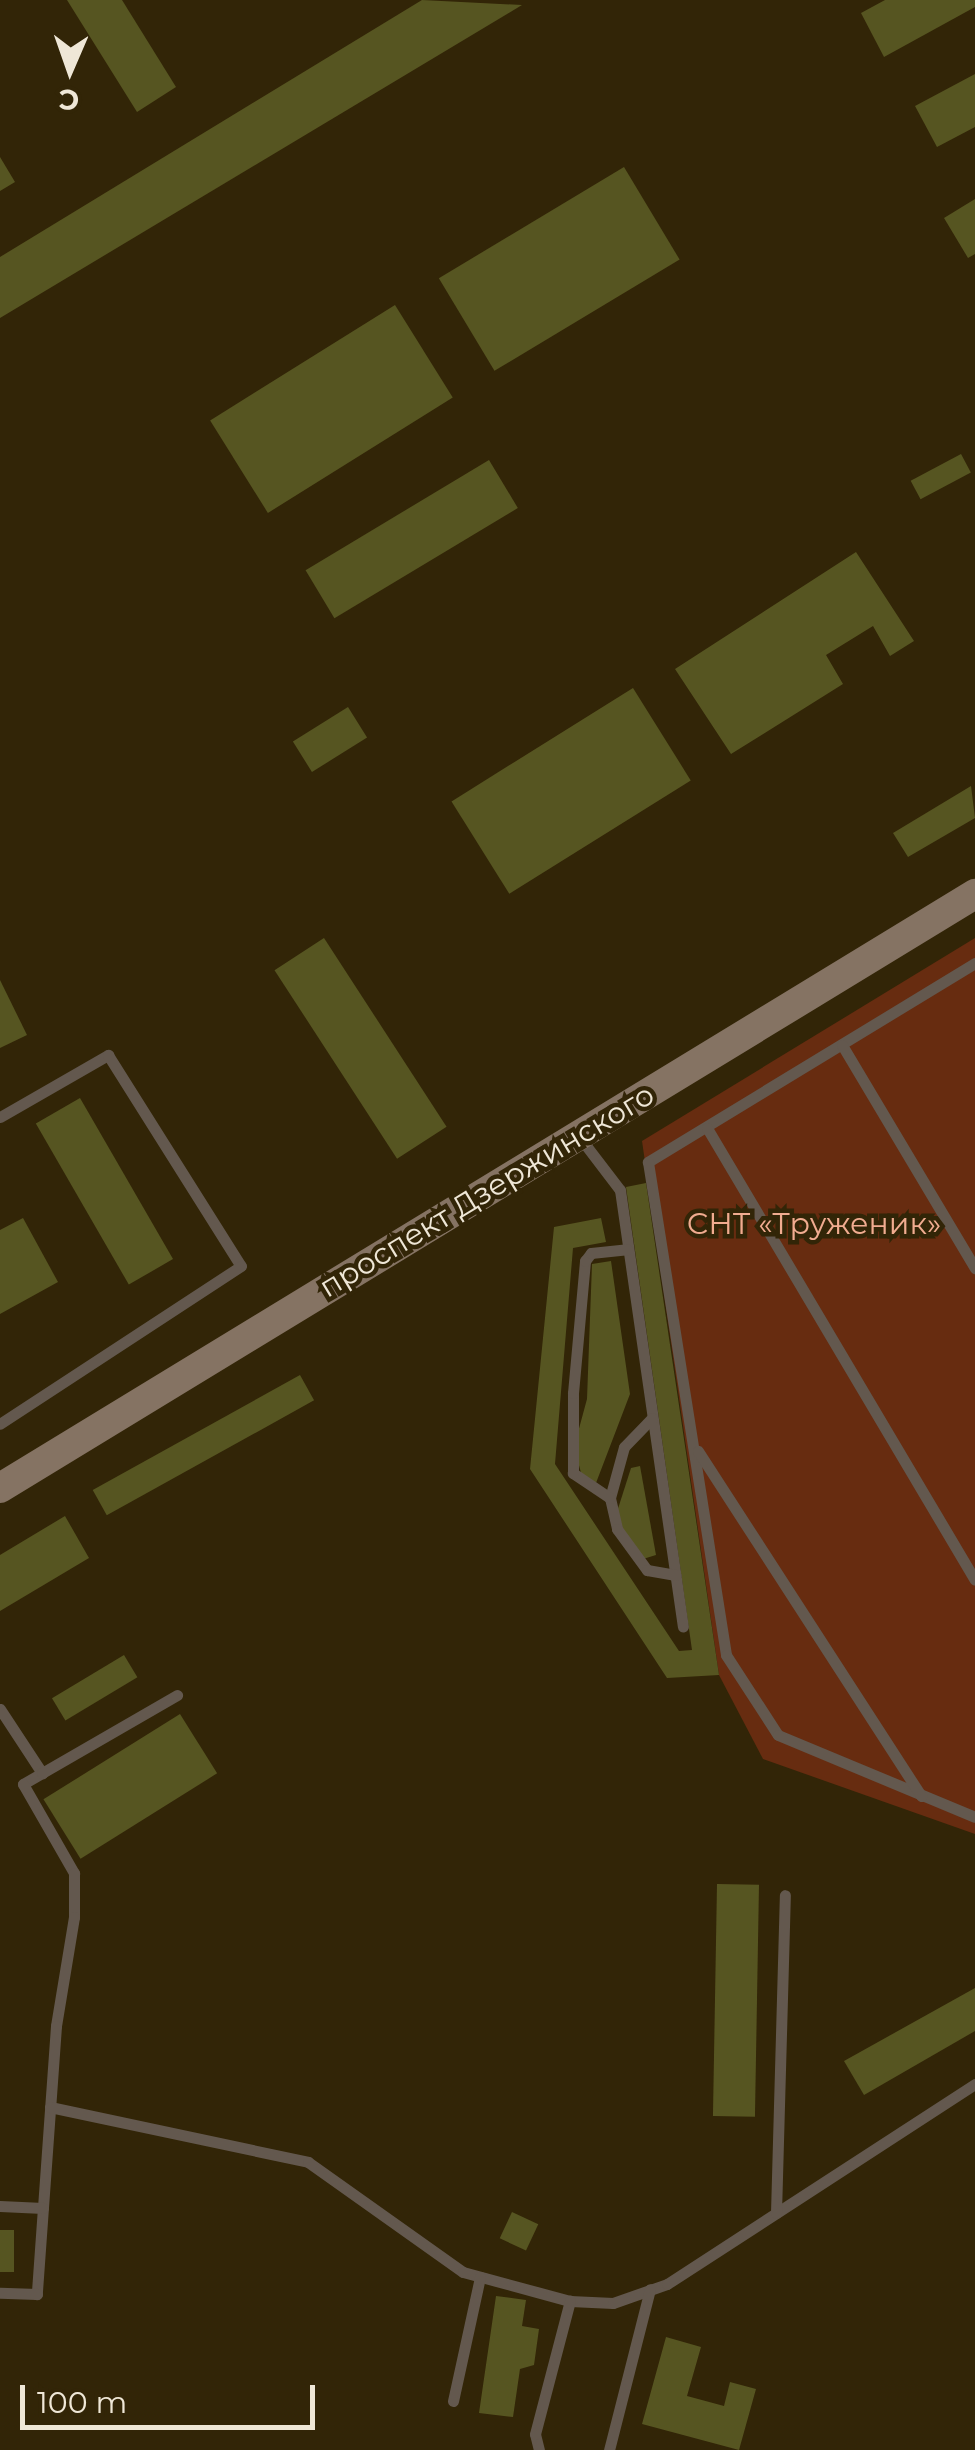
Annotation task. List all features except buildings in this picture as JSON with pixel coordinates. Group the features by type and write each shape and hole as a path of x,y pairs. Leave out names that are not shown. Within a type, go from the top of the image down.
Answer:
{"main road":[{"name":"проспект Дзержинского","path":"0,1488 975,894"}],"lane":[{"path":"975,963 648,1162 726,1655 778,1734 975,1816"},
{"path":"842,1045 975,1268"},
{"path":"0,1117 108,1055 242,1266 0,1424"},
{"path":"707,1128 975,1580"},
{"path":"579,1135 620,1190 683,1626"},
{"path":"610,1498 573,1473 573,1393 585,1261 591,1252 627,1248"},
{"path":"652,1418 624,1447 610,1498 616,1529 647,1570 676,1575"},
{"path":"696,1447 921,1796"},
{"path":"0,2293 37,2294 50,2107 74,1873 23,1784 177,1695"},
{"path":"0,1709 42,1773"},
{"path":"776,2213 784,1895"},
{"path":"50,2107 308,2162 358,2191 410,2242 480,2277 570,2301 613,2303 650,2290 975,2084"},
{"path":"0,2206 43,2208"},
{"path":"454,2400 480,2277"},
{"path":"609,2450 650,2290"},
{"path":"539,2450 535,2434 570,2301"}],"green space":[{"name":"СНТ «Труженик»","path":"975,938 975,1834 763,1759 719,1675 642,1141"}]}
